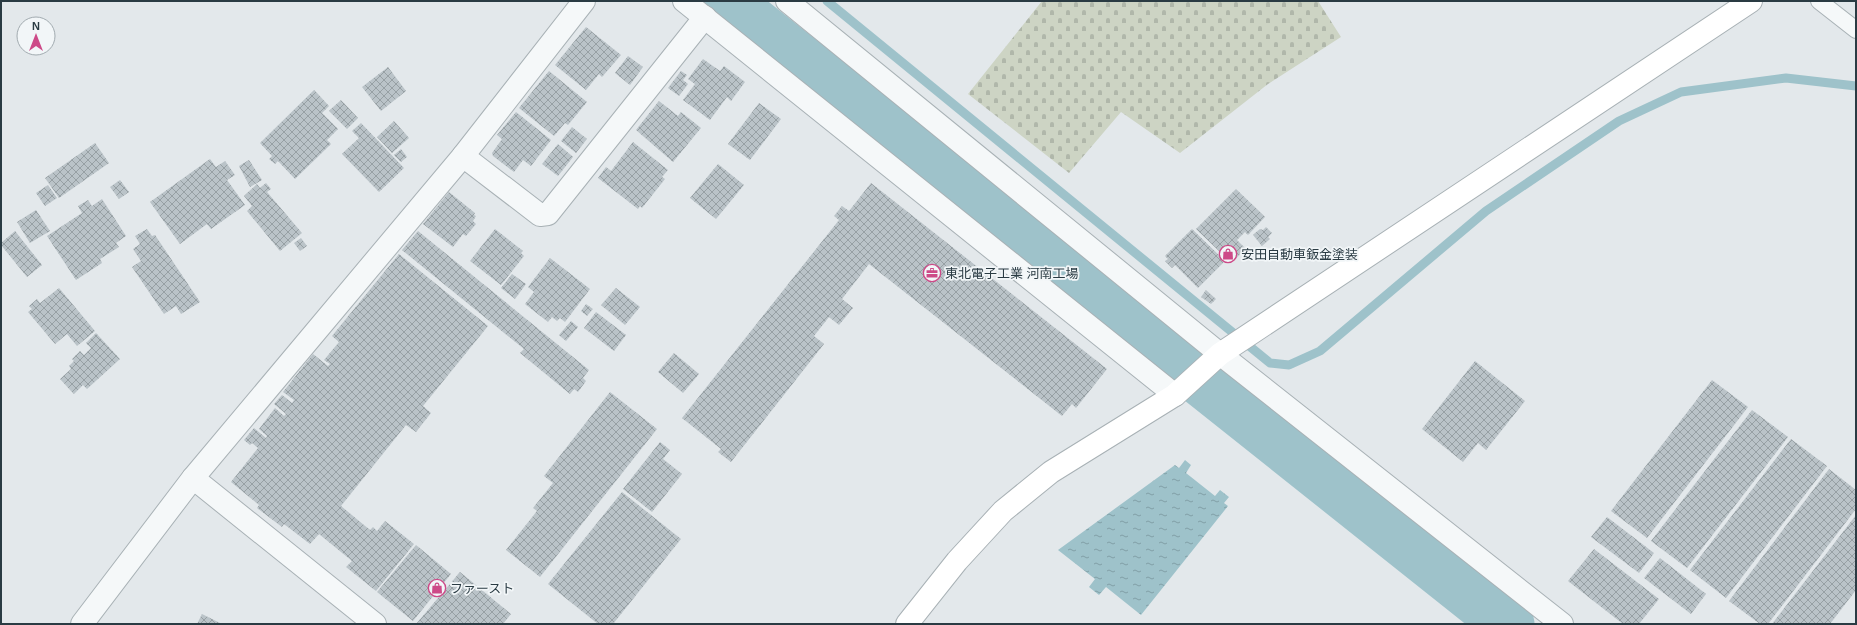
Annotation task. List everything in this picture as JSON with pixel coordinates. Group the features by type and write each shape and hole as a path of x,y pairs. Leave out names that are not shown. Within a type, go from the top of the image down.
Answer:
{"street":[{"path":"82,624 193,478 463,156 584,1"},
{"path":"684,1 1175,395"},
{"path":"786,1 1221,354 1562,624"},
{"path":"907,624 957,561 1003,512 1051,472 1175,395 1221,354 1258,328 1751,1"},
{"path":"463,156 540,215 548,214 705,17"},
{"path":"193,478 375,624"}],"lane":[{"path":"1819,1 1856,30"}],"green space":[{"path":"1042,1 1318,1 1341,37 1268,84 1180,153 1121,112 1069,173 968,94"}],"water":[{"path":"1185,460 1191,465 1186,473 1215,496 1220,490 1229,497 1224,503 1228,506 1141,615 1106,587 1099,595 1089,587 1095,579 1058,550 1175,465 1179,468"}],"building":[{"path":"586,27 621,55 602,77 599,74 586,90 555,65"},
{"path":"628,56 643,67 630,85 615,73"},
{"path":"703,59 720,71 724,66 745,82 731,101 727,97 710,120 683,100 695,84 688,79"},
{"path":"388,67 406,91 381,111 362,87"},
{"path":"549,71 587,102 568,125 565,123 554,136 519,108"},
{"path":"681,71 687,75 683,80 688,84 679,96 668,88"},
{"path":"314,90 329,106 322,113 338,129 327,140 331,144 295,179 278,161 275,164 269,159 272,156 260,143"},
{"path":"341,100 358,118 347,129 329,111"},
{"path":"659,101 678,116 681,112 701,128 673,162 636,130"},
{"path":"759,103 781,119 750,160 728,144"},
{"path":"516,112 551,140 531,166 523,160 514,172 493,156 492,153 502,139 497,135"},
{"path":"394,121 409,138 392,153 377,137"},
{"path":"361,123 404,168 379,192 342,154 359,138 352,131"},
{"path":"572,127 587,139 576,153 561,141"},
{"path":"633,142 668,170 662,177 665,179 642,208 640,206 638,209 598,178 606,167 611,171"},
{"path":"95,143 109,163 59,198 45,178"},
{"path":"558,144 573,157 558,176 542,164"},
{"path":"401,149 407,157 401,162 394,155"},
{"path":"210,159 216,167 225,161 235,175 227,180 245,205 211,229 207,224 180,244 150,202"},
{"path":"249,160 262,180 250,187 239,166"},
{"path":"718,164 744,185 716,219 690,198"},
{"path":"120,180 129,192 119,199 110,187"},
{"path":"266,183 271,189 267,192 302,233 280,251 247,211 252,206 244,196 257,184 260,188"},
{"path":"871,183 1107,369 1076,408 1072,404 1062,416 869,264 842,299 853,308 839,325 829,317 814,336 824,344 731,462 718,452 721,449 682,418 839,220 834,216 842,206 849,211"},
{"path":"48,185 57,198 45,206 36,193"},
{"path":"1236,189 1265,217 1248,235 1245,232 1237,240 1246,249 1233,261 1222,250 1220,252 1196,229"},
{"path":"449,192 475,213 474,215 476,216 473,221 476,224 466,236 463,234 453,247 423,224"},
{"path":"102,199 126,236 116,243 119,247 100,259 102,263 76,280 47,236 82,213 78,206 88,200 92,206"},
{"path":"36,210 50,231 30,243 17,222"},
{"path":"1266,227 1272,233 1268,237 1270,239 1262,246 1253,235 1260,229 1263,230"},
{"path":"147,229 152,236 155,235 200,302 181,314 176,306 164,314 132,267 141,261 133,249 140,244 135,236"},
{"path":"495,229 523,251 521,253 524,256 501,285 470,261"},
{"path":"1192,229 1225,261 1198,288 1175,265 1172,268 1165,261 1168,259 1165,256"},
{"path":"15,231 42,265 27,277 1,245 1,243"},
{"path":"418,231 589,370 583,378 586,381 578,392 574,389 570,394 520,353 524,349 402,250"},
{"path":"301,238 307,246 300,251 294,243"},
{"path":"399,254 488,326 423,406 431,413 416,432 406,425 341,506 370,530 373,527 377,531 385,521 414,544 376,591 346,567 352,561 319,534 310,544 284,524 282,527 257,508 259,505 231,482 258,448 252,443 250,445 244,440 254,428 266,438 267,436 259,429 275,408 284,416 286,414 274,404 282,395 292,403 294,400 283,392 313,354 328,366 330,364 324,360 339,342 332,336"},
{"path":"550,258 590,289 565,322 560,318 557,321 552,317 548,322 525,304 534,292 528,287"},
{"path":"512,274 526,284 515,299 501,288"},
{"path":"59,288 95,331 77,346 67,334 55,344 28,312 32,309 29,306 37,299 40,303"},
{"path":"616,288 640,307 625,325 601,305"},
{"path":"1206,290 1216,299 1211,304 1201,297"},
{"path":"586,304 593,309 587,316 581,311"},
{"path":"596,312 626,335 614,351 584,328"},
{"path":"571,321 578,327 566,341 559,335"},
{"path":"96,333 120,359 87,389 83,385 74,394 60,379 71,369 69,366 74,361 72,359 80,351 84,355 91,348 86,343"},
{"path":"674,353 699,374 683,393 658,372"},
{"path":"1475,361 1525,401 1486,450 1478,443 1463,462 1422,429"},
{"path":"1712,380 1748,407 1647,538 1611,511"},
{"path":"610,392 657,429 540,577 506,550 537,511 533,508 553,483 544,476"},
{"path":"1752,410 1788,437 1687,568 1651,541"},
{"path":"1791,439 1827,466 1726,598 1690,570"},
{"path":"660,442 670,450 663,459 682,474 652,512 623,489"},
{"path":"1829,469 1856,490 1856,509 1768,624 1760,624 1729,601"},
{"path":"622,492 681,539 613,624 598,624 548,584"},
{"path":"1856,515 1856,590 1830,624 1772,624"},
{"path":"1607,517 1654,553 1639,573 1591,537"},
{"path":"416,545 451,574 413,621 377,592"},
{"path":"1594,549 1659,599 1639,624 1623,624 1568,581"},
{"path":"1660,558 1706,594 1691,614 1644,578"},
{"path":"460,572 511,614 503,624 416,624"},
{"path":"202,614 222,624 197,624"}],"waterway":[{"path":"725,1 1508,624"},
{"path":"827,1 1270,363 1289,365 1320,351 1486,211 1619,121 1681,92 1786,78 1856,86"}],"place":[{"name":"安田自動車鈑金塗装","path":"1228,254"},
{"name":"東北電子工業 河南工場","path":"932,273"},
{"name":"ファースト","path":"437,588"}]}
